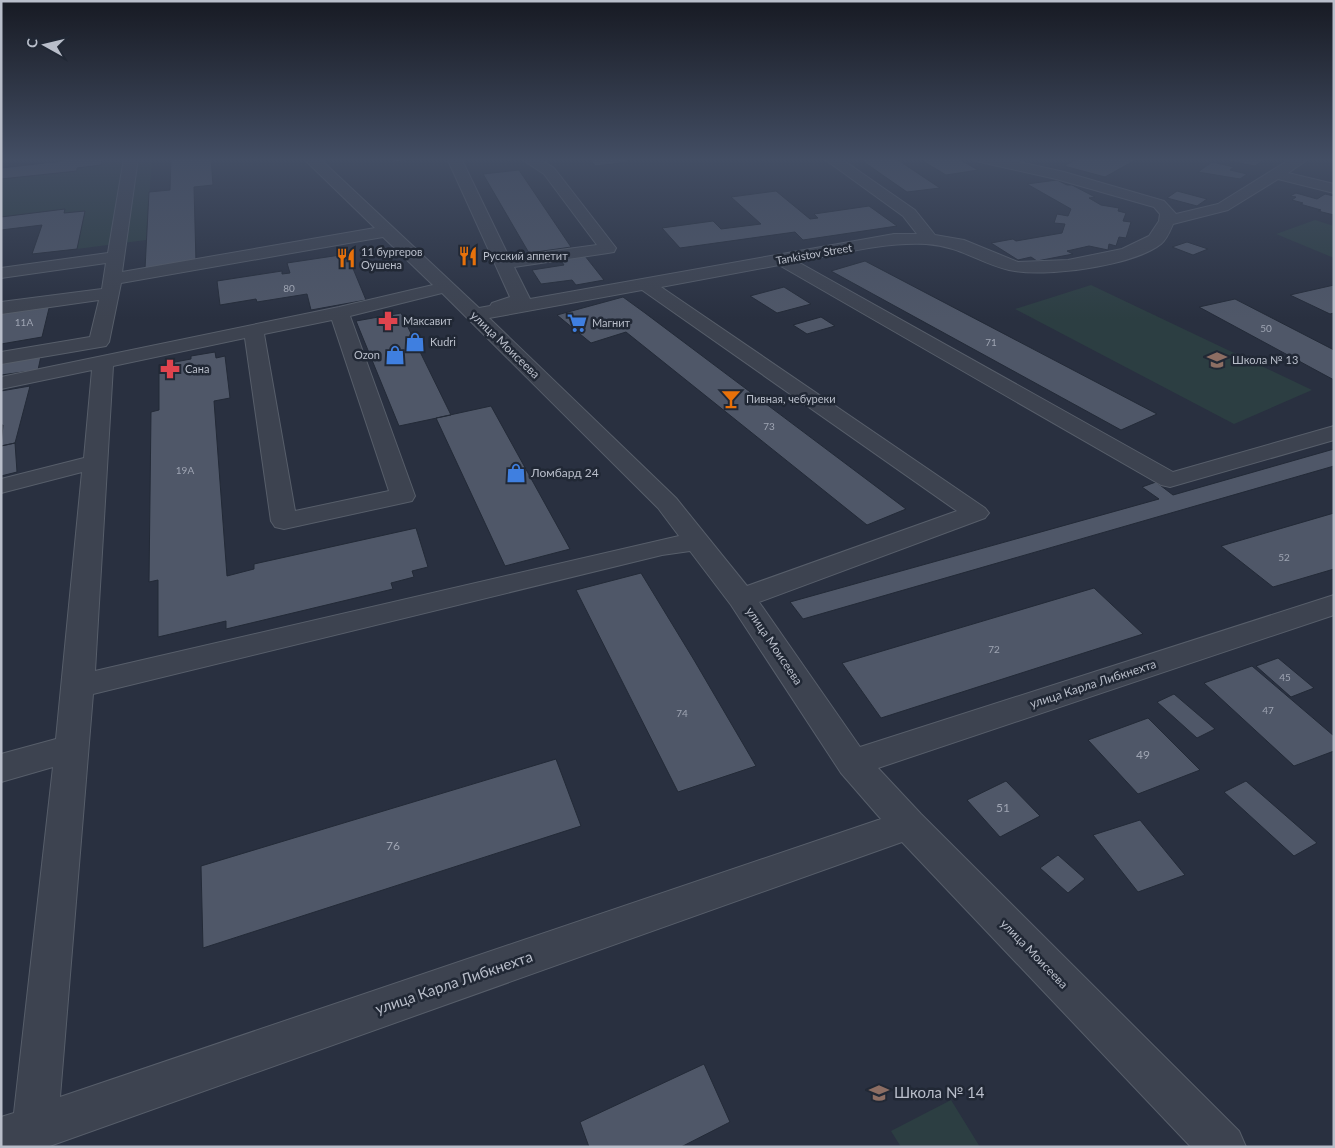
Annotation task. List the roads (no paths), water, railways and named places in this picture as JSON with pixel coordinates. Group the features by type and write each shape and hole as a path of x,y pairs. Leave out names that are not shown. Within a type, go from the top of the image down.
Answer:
{"street":[{"path":"1,358 99,342 122,212"},
{"name":"улица Моисеева","path":"367,212 667,503 741,598 853,763 908,826 1223,1147"},
{"path":"474,315 521,300 481,212"},
{"path":"504,263 608,248 580,212"},
{"path":"906,212 929,238"},
{"path":"1167,212 1167,221 1205,212"},
{"name":"Tankistov Street","path":"474,315 894,239 929,238 959,245 998,263 1037,269 1108,258 1136,249 1155,240 1167,221"},
{"path":"1,308 387,231"},
{"path":"1,273 114,257"},
{"path":"781,260 1170,480 1334,432"},
{"path":"644,284 976,513 741,598"},
{"path":"1,383 103,364 339,314 446,288"},
{"path":"254,331 284,521 403,496 339,314"},
{"path":"18,1134 72,748 103,364"},
{"path":"1,486 95,462"},
{"path":"78,686 662,547 697,542"},
{"name":"улица Карла Либкнехта","path":"853,763 1334,605"},
{"path":"1,768 72,748"},
{"name":"улица Карла Либкнехта","path":"18,1134 908,826"}],"place":[{"name":"Русский аппетит","path":"468,256"},
{"name":"11 бургеров Оушена","path":"346,258"},
{"name":"Максавит","path":"388,321"},
{"name":"Магнит","path":"577,323"},
{"name":"Kudri","path":"415,342"},
{"name":"Ozon","path":"395,355"},
{"name":"Школа № 13","path":"1217,360"},
{"name":"Сана","path":"170,369"},
{"name":"Пивная, чебуреки","path":"731,399"},
{"name":"Ломбард 24","path":"516,473"},
{"name":"Школа № 14","path":"879,1093"}]}
